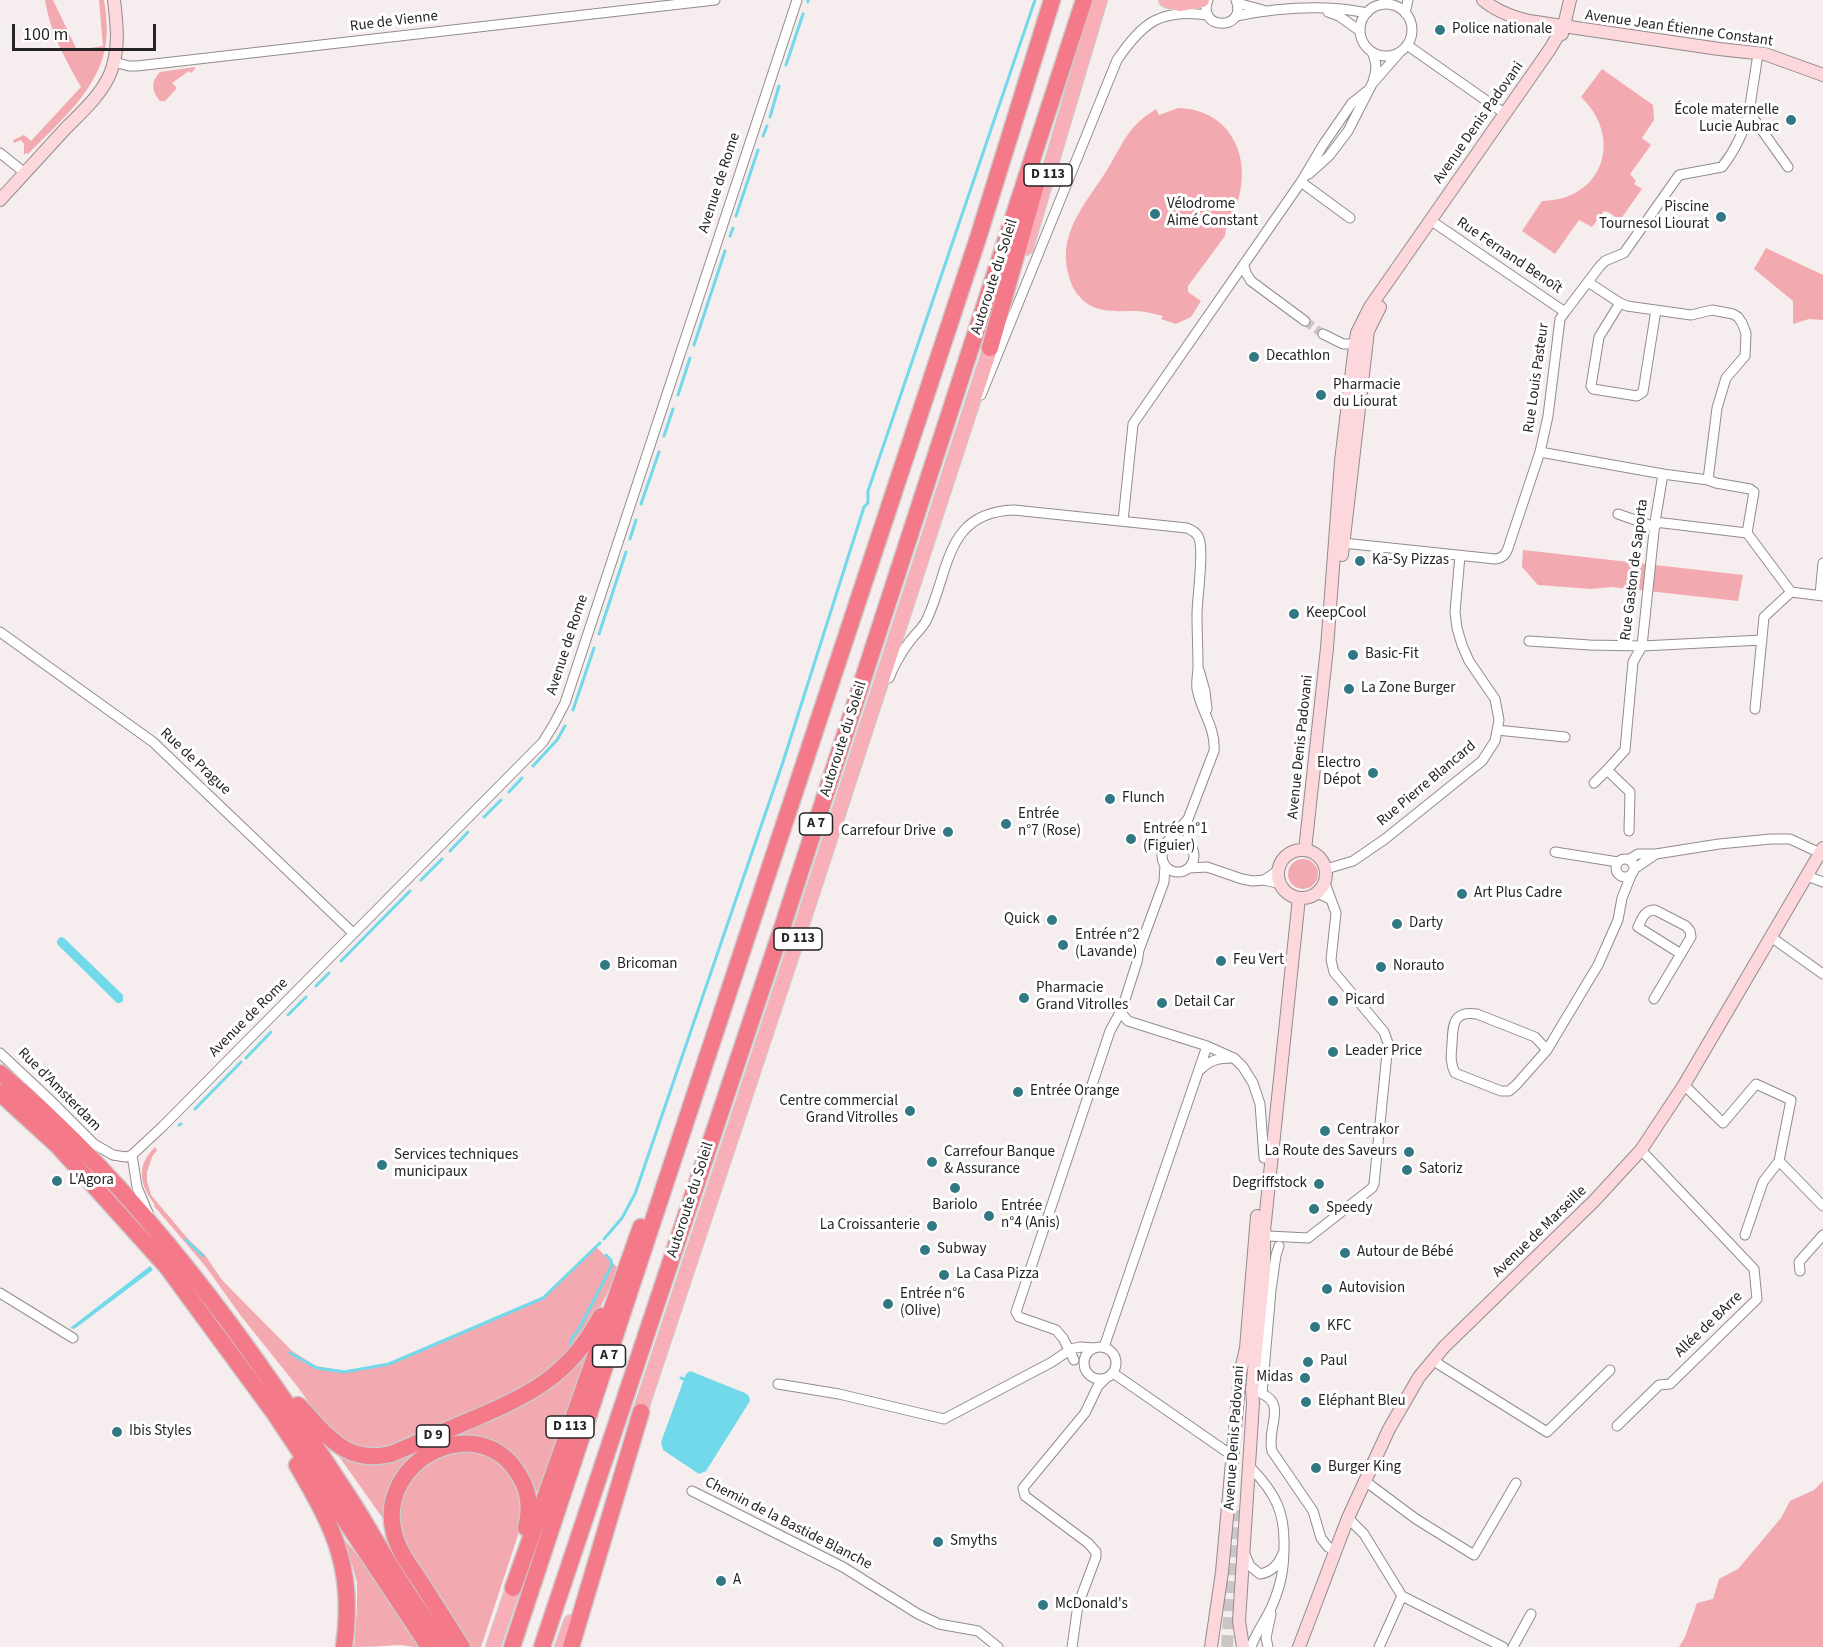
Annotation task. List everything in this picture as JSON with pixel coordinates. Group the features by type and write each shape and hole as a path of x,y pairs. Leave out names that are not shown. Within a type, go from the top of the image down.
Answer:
{"highway":[{"name":"Autoroute du Soleil","path":"512,1647 974,249 1052,0"},
{"name":"Autoroute du Soleil","path":"542,1647 784,922 1086,0"},
{"path":"990,348 1064,87 1086,0"},
{"name":"D 113","path":"513,1588 627,1265 670,1149 706,1064"},
{"name":"D 9","path":"0,1073 62,1130 110,1179 223,1312 354,1504 444,1647"},
{"path":"0,1093 57,1145 167,1267 275,1414 429,1647"},
{"name":"D 9","path":"266,1372 328,1437 346,1451 367,1457 391,1454 512,1402 552,1377 583,1345 598,1322 627,1265"},
{"path":"203,1314 278,1433 327,1517 341,1554 346,1578 348,1620 344,1647"},
{"path":"571,1647 641,1412"},
{"path":"461,1647 398,1545 391,1519 391,1506 395,1491 409,1471 430,1453 442,1447 472,1443 497,1453 508,1460 517,1471 524,1484 529,1505 527,1525 515,1564 513,1588"},
{"name":"D 9","path":"354,1504 461,1647"}],"main road":[{"path":"0,200 96,95 111,72 117,39 114,0"},
{"name":"D 113","path":"562,1647 990,348 1016,279 1100,0"},
{"path":"1166,0 1180,4 1202,0"},
{"name":"Avenue Jean Étienne Constant","path":"1483,0 1491,7 1514,17 1563,27 1765,54 1822,73"},
{"path":"1563,27 1570,0"},
{"name":"Avenue Denis Padovani","path":"1305,850 1327,648 1341,461 1357,333 1370,307 1563,27"},
{"name":"Avenue Denis Padovani","path":"1327,648 1341,570 1368,331 1391,288 1556,53 1562,43 1563,27"},
{"path":"1305,850 1318,856 1326,869 1325,883 1317,893 1311,896 1299,898 1292,895 1281,884 1279,870 1281,863 1291,853 1305,850"},
{"name":"Avenue de Marseille","path":"1299,1647 1348,1518 1407,1395 1433,1359 1474,1316 1594,1201 1641,1150 1684,1085 1821,850"},
{"name":"Avenue Denis Padovani","path":"1243,1647 1239,1621 1253,1403 1257,1391 1264,1231 1299,898"},
{"name":"Avenue Denis Padovani","path":"1211,1647 1222,1572 1240,1374 1246,1348 1255,1232 1264,1158"},
{"name":"Avenue Denis Padovani","path":"1254,1262 1264,1231"},
{"path":"1246,1348 1246,1372 1234,1494 1236,1510 1246,1421 1257,1391"},
{"name":"D 113","path":"493,1647 513,1588"}],"street":[{"name":"Rue de Vienne","path":"114,62 137,66 715,0"},
{"name":"Avenue de Rome","path":"132,1155 175,1115 538,747 549,733 560,713 797,0"},
{"path":"1208,0 1206,6 1208,15 1210,19 1219,24 1228,23 1236,16 1265,10 1320,9 1367,13"},
{"path":"1405,13 1408,0"},
{"path":"1236,16 1237,1 1265,10"},
{"path":"1123,520 1133,424 1301,182 1329,156 1348,130 1377,70 1372,52 1362,39 1360,31 1363,18 1377,6 1393,2 1410,20 1411,37 1404,49 1369,88"},
{"path":"1320,9 1339,15 1360,31"},
{"path":"952,466 1117,60 1131,40 1163,16 1180,12 1208,15"},
{"path":"1372,52 1386,56 1404,49"},
{"path":"1404,49 1504,113"},
{"path":"1758,54 1749,112 1788,167"},
{"name":"Rue Louis Pasteur","path":"1460,556 1495,560 1506,554 1540,452 1548,416 1560,319 1605,261 1624,253 1679,175 1722,166 1736,149 1745,129 1749,112"},
{"path":"0,153 25,173"},
{"path":"1301,182 1350,219"},
{"name":"Rue Fernand Benoît","path":"1436,224 1565,312"},
{"path":"1244,266 1251,281 1305,321"},
{"path":"1588,282 1620,303 1691,315 1712,310 1733,314 1742,323 1746,333 1745,356 1726,378 1717,408 1708,480"},
{"path":"1620,303 1599,337 1591,386 1593,389 1636,396 1643,392 1656,310"},
{"path":"1326,336 1343,344 1355,345 1361,344 1367,338"},
{"path":"1540,452 1750,489 1754,492 1747,533 1791,592 1821,595 1823,563"},
{"name":"Rue Gaston de Saporta","path":"1594,783 1625,750 1633,662 1642,646 1655,524 1663,474"},
{"path":"844,795 894,666 909,642 926,622 956,538 969,525 980,517 998,510 1014,510 1187,528 1195,531 1200,538 1196,681 1197,691 1214,735 1214,752 1188,819 1187,830 1192,847 1193,863 1189,868"},
{"path":"1618,514 1655,524 1747,533"},
{"path":"1343,543 1460,556"},
{"name":"Rue Pierre Blancard","path":"1326,869 1359,858 1474,767 1488,753 1495,741 1499,720 1495,699 1469,661 1457,628 1455,612 1460,556"},
{"path":"1755,709 1764,617 1791,592"},
{"name":"Rue de Prague","path":"0,632 153,742 353,933"},
{"path":"1529,641 1642,646 1762,640"},
{"path":"1497,730 1565,737"},
{"path":"1607,770 1630,792 1629,831"},
{"path":"1109,1375 1097,1379 1074,1360 1063,1338 1056,1330 1019,1317 1016,1312 1110,1031 1122,1009 1139,950 1164,882 1165,865 1161,854 1162,848 1188,819"},
{"path":"1555,852 1618,862 1628,860 1638,854 1656,854 1719,844 1790,839 1821,850"},
{"path":"1162,848 1178,840 1192,847 1207,867"},
{"path":"1620,875 1629,876 1656,854"},
{"path":"1547,1050 1535,1038 1477,1014 1462,1014 1453,1024 1451,1066 1455,1073 1501,1091 1509,1091 1516,1085 1547,1050 1598,965 1618,920 1622,898 1633,871 1633,865 1628,860"},
{"path":"1618,862 1617,871 1620,875 1622,898"},
{"path":"1165,865 1177,872"},
{"path":"1164,882 1177,872 1189,868 1207,867 1242,879 1264,880 1281,884"},
{"path":"1264,880 1279,870"},
{"path":"1807,876 1823,882"},
{"path":"1264,1231 1269,1236 1304,1238 1311,1236 1372,1188 1375,1178 1388,1042 1384,1032 1334,972 1331,960 1336,913 1325,883"},
{"path":"1317,893 1330,899"},
{"path":"1638,927 1645,913 1655,910 1686,926 1690,931 1691,936 1654,999"},
{"path":"1618,920 1638,927 1680,954"},
{"path":"1771,937 1823,974"},
{"path":"1122,1009 1122,1014 1128,1021 1207,1046 1234,1058 1243,1066 1253,1083 1260,1104 1264,1158"},
{"path":"1100,1347 1207,1046"},
{"name":"Rue d'Amsterdam","path":"0,1053 93,1144 114,1155 126,1157 132,1155"},
{"path":"1199,1071 1209,1062 1220,1058 1234,1058"},
{"path":"1684,1085 1723,1123 1756,1084 1791,1100 1779,1161 1763,1182 1745,1235"},
{"name":"Allée de BArre","path":"1617,1426 1659,1385 1670,1384 1757,1299 1754,1269 1641,1150"},
{"path":"132,1155 137,1187 158,1233"},
{"path":"1779,1161 1820,1202"},
{"path":"1820,1202 1823,1189"},
{"path":"1800,1271 1799,1262 1823,1235"},
{"path":"1264,1271 1272,1252 1289,1238"},
{"path":"1279,1246 1257,1391 1273,1400 1276,1407 1269,1443 1272,1451 1313,1511 1321,1538 1328,1547 1335,1550"},
{"path":"0,1293 73,1338"},
{"path":"778,1384 839,1394 944,1419 1052,1362 1068,1351 1080,1347 1100,1347 1112,1352 1116,1365 1098,1386 1085,1413 1023,1488 1025,1496 1088,1543 1096,1552 1095,1561 1078,1605 1072,1647"},
{"path":"1092,1397 1085,1358 1090,1350 1100,1347"},
{"path":"1433,1359 1547,1431 1610,1370"},
{"path":"1052,1362 1074,1360"},
{"path":"1109,1375 1227,1452"},
{"path":"1251,1647 1272,1605 1284,1570 1283,1518 1268,1487 1252,1469"},
{"path":"1365,1481 1416,1519 1474,1555 1516,1483"},
{"name":"Chemin de la Bastide Blanche","path":"692,1491 843,1567 918,1614 939,1624 978,1631 998,1647"},
{"path":"1348,1518 1368,1540 1402,1596 1503,1647"},
{"path":"1243,1546 1250,1566 1260,1574 1271,1570 1280,1561 1284,1551"},
{"path":"1379,1647 1402,1596"},
{"path":"1268,1647 1266,1638 1272,1605"},
{"path":"1513,1647 1531,1614"}],"shaded area":[{"path":"45,0 53,0 77,50 103,46 99,0 104,0 106,42 96,75 87,89 65,117 28,154 24,155 24,144 21,140 14,143 13,140 24,135 31,141 81,87 54,34"},
{"path":"195,67 191,73 189,71 172,83 177,88 165,101 160,101 153,86 160,72"},
{"path":"1602,69 1653,105 1654,120 1642,138 1651,145 1630,174 1636,181 1634,184 1642,189 1620,220 1604,211 1592,227 1579,220 1555,254 1522,231 1542,201 1563,198 1580,190 1592,178 1600,164 1604,148 1602,130 1594,113 1581,97"},
{"name":"Vélodrome Aimé Constant","path":"1178,108 1195,110 1210,116 1222,125 1238,149 1242,180 1236,207 1225,236 1188,286 1188,292 1201,301 1191,317 1176,324 1161,319 1163,316 1149,313 1114,311 1092,306 1078,294 1072,285 1066,257 1067,243 1077,216 1124,140 1140,121 1156,109 1159,115"},
{"path":"1766,248 1823,275 1823,320 1809,319 1793,324 1793,301 1754,269"},
{"path":"1523,550 1743,575 1738,601 1612,587 1591,589 1538,585 1522,567"},
{"path":"1303,859 1309,860 1317,868 1317,880 1309,888 1303,889 1297,888 1289,880 1288,874 1289,868 1297,860"},
{"path":"155,1147 157,1150 147,1172 151,1195 189,1240 205,1255 222,1280 292,1351 316,1366 346,1371 388,1363 542,1298 595,1246 619,1269 599,1310 563,1358 518,1394 376,1451 354,1449 322,1421 206,1267 154,1206 143,1183 142,1169 144,1162"},
{"path":"593,1339 539,1491 534,1491 512,1457 430,1447 384,1520 338,1455 340,1453 358,1461 511,1407"},
{"path":"462,1448 498,1459 520,1486 522,1523 481,1647 469,1647 402,1542 399,1496 429,1460"},
{"path":"1823,1481 1823,1647 1679,1647 1697,1603 1713,1599 1719,1579 1738,1569 1781,1518 1790,1501 1814,1490"},
{"path":"345,1540 359,1557 418,1647 398,1645 354,1647 357,1582"}],"water":[{"path":"60,937 64,938 123,995 123,1001 117,1003 57,944"},
{"path":"150,1266 153,1270 74,1329 70,1328"},
{"path":"690,1371 745,1393 749,1396 750,1401 706,1471 699,1474 663,1450 661,1442 686,1374"}],"waterway":[{"path":"604,1239 622,1218 635,1194 782,765 864,507 868,503 868,491 1035,0"},
{"path":"786,65 803,14"},
{"path":"770,117 779,86"},
{"path":"763,136 767,126"},
{"path":"736,216 758,150"},
{"path":"730,236 733,228"},
{"path":"694,345 725,251"},
{"path":"678,395 690,358"},
{"path":"664,436 673,409"},
{"path":"641,504 659,452"},
{"path":"630,539 636,520"},
{"path":"599,634 626,552"},
{"path":"573,710 594,648"},
{"path":"533,766 557,740 565,726"},
{"path":"509,792 522,778"},
{"path":"484,817 501,800"},
{"path":"450,851 468,832"},
{"path":"421,880 442,859"},
{"path":"341,961 410,891"},
{"path":"316,986 329,973"},
{"path":"288,1015 306,997"},
{"path":"246,1058 271,1032"},
{"path":"195,1109 241,1062"},
{"path":"186,1240 203,1256"},
{"path":"290,1353 317,1368 344,1372 389,1364 543,1298 600,1243"},
{"path":"571,1344 571,1340 612,1265 606,1255"}],"tunnel":[{"path":"1305,321 1323,334"},
{"path":"1227,1647 1236,1510"}],"place":[{"name":"Police nationale","path":"1440,30"},
{"name":"École maternelle Lucie Aubrac","path":"1791,120"},
{"name":"Vélodrome Aimé Constant","path":"1155,214"},
{"name":"Piscine Tournesol Liourat","path":"1721,217"},
{"name":"Decathlon","path":"1254,357"},
{"name":"Pharmacie du Liourat","path":"1321,395"},
{"name":"Ka-Sy Pizzas","path":"1360,561"},
{"name":"KeepCool","path":"1294,614"},
{"name":"Basic-Fit","path":"1353,655"},
{"name":"La Zone Burger","path":"1349,689"},
{"name":"Electro Dépot","path":"1373,773"},
{"name":"Flunch","path":"1110,799"},
{"name":"Entrée n°7 (Rose)","path":"1006,824"},
{"name":"Carrefour Drive","path":"948,832"},
{"name":"Entrée n°1 (Figuier)","path":"1131,839"},
{"name":"Art Plus Cadre","path":"1462,894"},
{"name":"Quick","path":"1052,920"},
{"name":"Darty","path":"1397,924"},
{"name":"Entrée n°2 (Lavande)","path":"1063,945"},
{"name":"Feu Vert","path":"1221,961"},
{"name":"Bricoman","path":"605,965"},
{"name":"Norauto","path":"1381,967"},
{"name":"Pharmacie Grand Vitrolles","path":"1024,998"},
{"name":"Picard","path":"1333,1001"},
{"name":"Detail Car","path":"1162,1003"},
{"name":"Leader Price","path":"1333,1052"},
{"name":"Entrée Orange","path":"1018,1092"},
{"name":"Centre commercial Grand Vitrolles","path":"910,1111"},
{"name":"Centrakor","path":"1325,1131"},
{"name":"La Route des Saveurs","path":"1409,1152"},
{"name":"Carrefour Banque & Assurance","path":"932,1162"},
{"name":"Services techniques municipaux","path":"382,1165"},
{"name":"Satoriz","path":"1407,1170"},
{"name":"L'Agora","path":"57,1181"},
{"name":"Degriffstock","path":"1319,1184"},
{"name":"Bariolo","path":"955,1188"},
{"name":"Speedy","path":"1314,1209"},
{"name":"Entrée n°4 (Anis)","path":"989,1216"},
{"name":"La Croissanterie","path":"932,1226"},
{"name":"Subway","path":"925,1250"},
{"name":"Autour de Bébé","path":"1345,1253"},
{"name":"La Casa Pizza","path":"944,1275"},
{"name":"Autovision","path":"1327,1289"},
{"name":"Entrée n°6 (Olive)","path":"888,1304"},
{"name":"KFC","path":"1315,1327"},
{"name":"Paul","path":"1308,1362"},
{"name":"Midas","path":"1305,1378"},
{"name":"Eléphant Bleu","path":"1306,1402"},
{"name":"Ibis Styles","path":"117,1432"},
{"name":"Burger King","path":"1316,1468"},
{"name":"Smyths","path":"938,1542"},
{"name":"A","path":"721,1581"},
{"name":"McDonald's","path":"1043,1605"}]}
